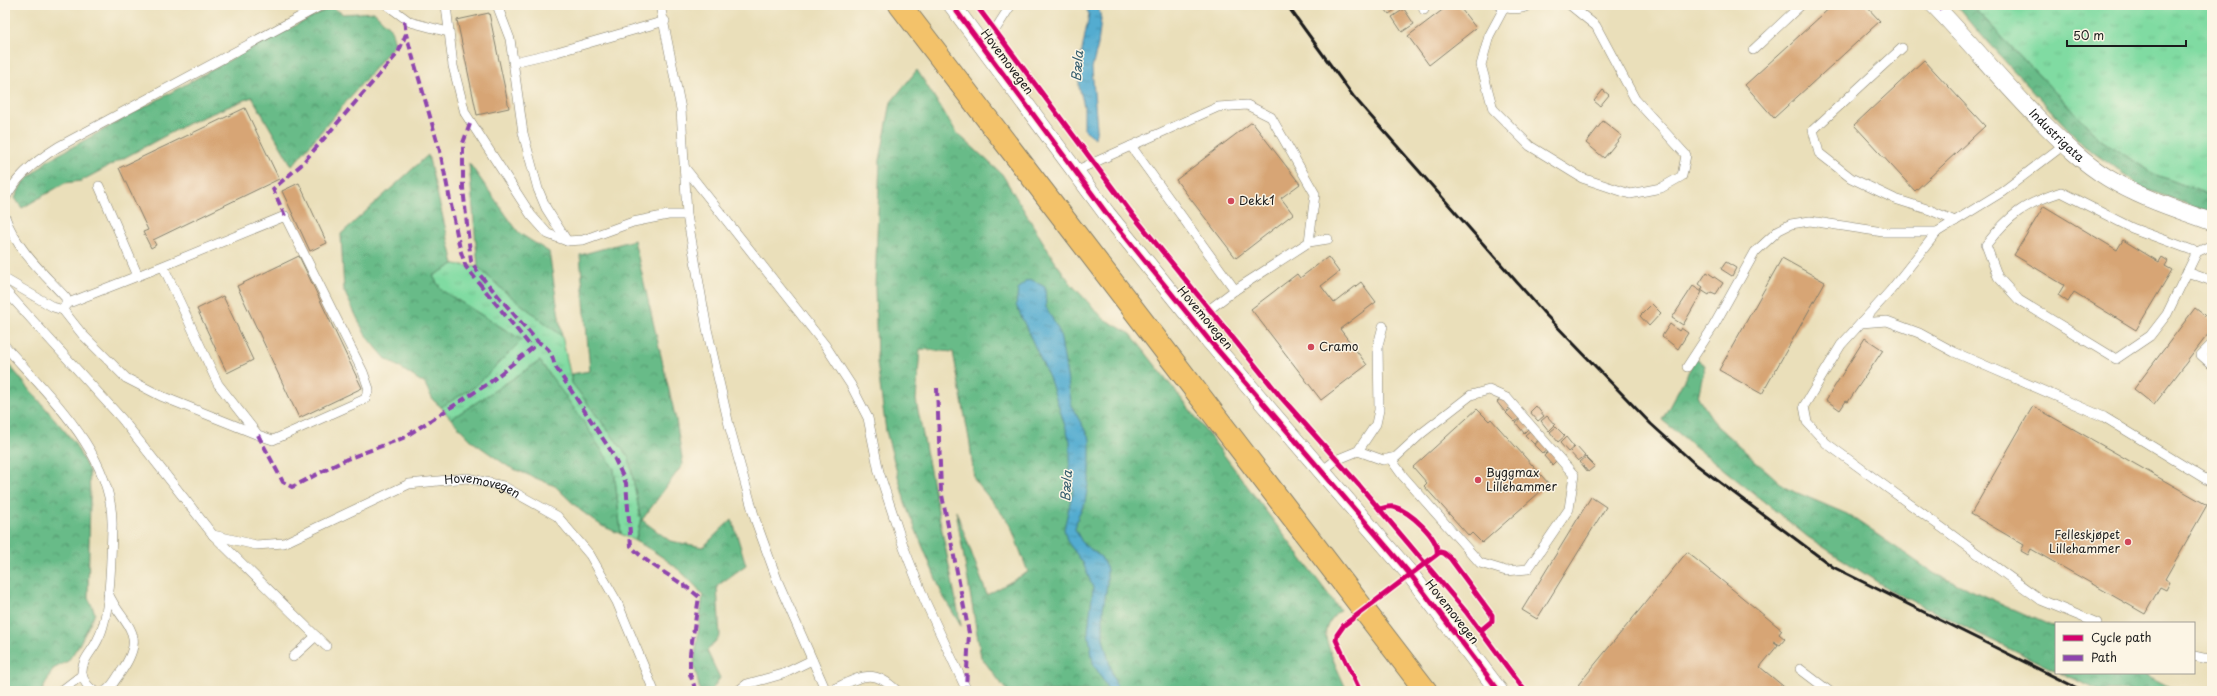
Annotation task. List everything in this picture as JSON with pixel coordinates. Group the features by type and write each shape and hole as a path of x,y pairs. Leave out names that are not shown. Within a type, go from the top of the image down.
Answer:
{"highway":[{"path":"900,5 1426,691"},
{"path":"1235,442 1253,455 1271,473 1441,691"},
{"path":"1361,608 1388,664 1408,691"}],"street":[{"name":"Hovemovegen","path":"952,5 1107,214 1194,320 1410,574 1499,691"},
{"name":"Industrigata","path":"1934,5 2006,85 2065,144 2109,179 2153,201 2212,222"}],"lane":[{"path":"5,199 16,181 53,150 322,5"},
{"path":"387,5 410,22 448,32"},
{"path":"446,5 448,32 459,93 470,124 542,228 555,238 567,241 583,240 633,222 668,215 687,215"},
{"path":"497,5 504,18 514,62 523,133 538,189 546,208 567,241"},
{"path":"660,5 681,109 687,215 707,329 729,425 753,512 778,582 826,691"},
{"path":"985,51 995,30 1011,5"},
{"path":"1529,5 1524,8 1501,6 1489,36 1481,65 1493,109 1530,146 1582,178 1630,194 1661,188 1682,176 1686,155 1635,99 1596,26 1570,5"},
{"path":"1753,50 1801,5"},
{"path":"514,62 557,52 664,21"},
{"path":"1902,48 1813,130 1819,153 1851,178 1895,199 1930,210 1955,221"},
{"path":"1075,171 1218,107 1247,105 1271,117 1315,194 1309,242"},
{"path":"2065,144 2002,192 1937,232 1890,292 1841,345 1804,406 1807,422 1826,443 2041,600 2095,622"},
{"path":"1131,146 1235,290"},
{"path":"684,168 825,345 851,385 868,418 881,478 904,548 925,601 967,691"},
{"path":"99,186 138,276"},
{"path":"2197,252 2132,228 2061,192 2034,201 2004,222 1986,246 1998,277 2019,300 2116,359 2150,336 2167,314 2197,252 2212,245"},
{"path":"5,217 9,230 28,257 66,298 64,307 82,334 126,378 160,396 273,440 365,399 369,389 363,372 285,216 64,307 53,307 5,279"},
{"path":"1687,367 1713,327 1755,252 1779,230 1791,224 1810,221 1883,232 1937,232"},
{"path":"1194,320 1235,290 1309,242 1328,239"},
{"path":"163,266 218,384 258,435"},
{"path":"2187,272 2212,281"},
{"path":"5,290 122,419 213,535 326,646"},
{"path":"1861,323 1888,321 1919,333 1954,352 2104,417 2212,483"},
{"path":"1322,471 1336,460 1358,451 1376,424 1379,410 1378,345 1383,326"},
{"path":"2212,344 2201,355 2212,365"},
{"path":"5,346 29,370 84,440 104,480 109,496 112,526 104,618 99,639 86,657 82,675 88,688 94,691"},
{"path":"1358,451 1383,460 1390,458 1396,457 1422,433 1471,395 1488,390 1507,398 1574,475 1569,509 1528,569 1506,571 1480,563 1403,476 1390,458"},
{"name":"Hovemovegen","path":"213,535 256,545 284,543 409,484 467,478 503,486 557,516 590,555 617,602 654,691"},
{"path":"105,691 124,667 133,648 133,631 123,616 115,609 107,591"},
{"path":"293,657 316,636"},
{"path":"2195,656 2212,660"},
{"path":"738,691 747,684 783,674 812,660"},
{"path":"1800,669 1829,691"},
{"path":"61,691 82,675"},
{"path":"829,691 868,675 884,679 897,691"}],"green space":[{"path":"1956,5 1979,5 1977,11 2101,140 2152,173 2212,196 2212,213 2145,189 2084,146 1989,44"},
{"path":"1979,5 2212,5 2212,196 2152,173 2101,140 1977,11"},
{"path":"332,7 343,14 374,12 391,29 395,44 292,166 252,97 191,122 81,181 65,183 22,208 15,198 22,184 47,161 253,47"},
{"path":"917,70 957,133 1002,174 1054,260 1072,285 1104,319 1131,334 1191,411 1340,610 1328,624 1326,635 1330,651 1347,691 1007,691 981,657 956,511 987,595 1028,572 1010,524 974,479 970,444 953,352 920,349 916,400 961,626 943,596 906,506 886,431 877,362 875,286 880,160 891,102"},
{"path":"428,155 454,264 433,276 441,290 522,340 476,386 441,407 433,400 425,384 385,358 365,334 344,291 341,234"},
{"path":"469,163 519,233 549,252 562,336 504,291 478,267"},
{"path":"634,240 676,420 683,464 642,520 670,541 703,547 732,519 746,565 717,586 720,636 707,651 720,678 711,691 700,691 694,664 703,595 672,564 635,541 641,520 629,458 572,383 571,374 590,371 580,255"},
{"path":"454,264 478,267 504,291 562,336 572,383 629,458 641,520 635,541 621,534 614,469 540,361 451,419 441,407 476,386 522,340 441,290 433,276"},
{"path":"1696,358 1705,365 1698,397 1717,426 1786,488 1847,514 1935,574 2055,628 2055,671 1888,589 1808,537 1662,420"},
{"path":"5,360 74,442 89,471 90,497 88,597 95,613 79,645 68,661 53,669 42,691 5,691"},
{"path":"540,361 581,418 614,469 621,534 602,526 580,510 555,486 509,467 473,442 451,419"},
{"path":"2062,674 2145,674 2177,691 2100,691"}],"water":[{"path":"1084,5 1098,5 1101,19 1098,45 1092,68 1097,128 1095,138 1084,129 1084,106 1079,87 1079,66 1089,14"},
{"path":"1032,280 1045,287 1046,307 1060,333 1072,407 1090,439 1090,474 1085,502 1078,516 1075,529 1083,544 1101,557 1107,569 1107,585 1103,609 1103,638 1113,677 1119,691 1109,691 1093,663 1088,631 1093,588 1083,563 1067,541 1064,529 1073,490 1070,472 1070,441 1050,380 1016,305 1018,290 1026,281"}],"building":[{"path":"1382,5 1402,5 1389,14"},
{"path":"1449,5 1458,5 1476,28 1429,65 1408,36"},
{"path":"1833,5 1865,5 1880,21 1774,118 1745,85"},
{"path":"1404,9 1414,24 1402,32 1392,17"},
{"path":"489,13 509,108 477,115 457,20"},
{"path":"1924,60 1985,126 1915,191 1854,125"},
{"path":"1603,90 1609,95 1600,106 1594,101"},
{"path":"245,108 279,179 153,240 156,245 151,248 143,232 148,230 119,168"},
{"path":"1603,121 1622,136 1604,158 1586,143"},
{"path":"1252,122 1300,184 1281,198 1293,214 1236,258 1176,180"},
{"path":"299,183 327,243 310,251 282,191"},
{"path":"2044,206 2117,250 2123,240 2159,262 2162,257 2168,261 2165,266 2172,270 2136,330 2074,292 2068,302 2058,295 2064,285 2014,255"},
{"path":"299,256 362,388 299,418 237,286"},
{"path":"1328,257 1339,272 1321,286 1334,303 1361,282 1376,302 1340,329 1367,365 1321,400 1251,309 1297,274 1300,278"},
{"path":"1782,258 1825,282 1762,394 1719,370"},
{"path":"1726,262 1736,268 1732,276 1721,269"},
{"path":"1707,272 1723,283 1716,294 1711,292 1709,295 1701,290 1703,287 1699,284"},
{"path":"1693,286 1702,292 1683,325 1672,318"},
{"path":"223,296 253,360 227,373 197,309"},
{"path":"1652,304 1661,313 1649,326 1640,316"},
{"path":"2195,308 2212,321 2212,329 2154,405 2134,389"},
{"path":"1670,324 1679,331 1681,328 1688,333 1678,349 1662,336"},
{"path":"1865,338 1883,350 1848,402 1846,401 1840,410 1826,400"},
{"path":"1503,397 1511,406 1505,412 1497,402"},
{"path":"1536,406 1544,416 1538,421 1530,412"},
{"path":"2033,406 2207,505 2165,579 2170,582 2166,590 2160,587 2145,614 2031,549 2028,555 2021,551 2024,545 1971,514"},
{"path":"1513,407 1521,417 1515,422 1506,413"},
{"path":"1477,409 1489,421 1491,419 1549,484 1482,543 1472,533 1469,536 1424,486 1427,483 1413,467"},
{"path":"1547,416 1555,425 1549,431 1541,421"},
{"path":"1522,418 1530,427 1524,433 1516,423"},
{"path":"1556,427 1565,436 1558,442 1550,432"},
{"path":"1532,429 1540,439 1534,444 1525,435"},
{"path":"1566,437 1574,447 1568,452 1560,443"},
{"path":"1541,439 1549,449 1543,454 1534,445"},
{"path":"1576,446 1585,456 1578,461 1570,452"},
{"path":"1550,450 1558,459 1552,465 1544,456"},
{"path":"1586,457 1595,466 1588,472 1580,462"},
{"path":"1591,497 1606,507 1537,619 1522,610"},
{"path":"1687,552 1782,630 1779,634 1785,639 1780,645 1773,641 1778,645 1760,667 1789,691 1585,691 1578,685"}],"railway":[{"path":"1287,5 1353,96 1544,313 1651,424 1694,463 1833,567 2083,691"}],"marked path":[{"path":"1938,9 1945,5"},
{"path":"285,216 273,189 301,165 398,53 406,34 404,20"},
{"path":"258,435 283,482 292,487 347,459 403,438 489,383 532,348 466,267 460,249 440,151 406,34"},
{"path":"470,124 463,143 463,188 471,261 479,274 538,342 550,352 555,366 611,451 626,483 631,546 646,560 699,597 690,654 690,674 696,691"},
{"path":"937,388 941,490 969,633 966,688"}],"cycle path":[{"path":"952,5 1107,214 1209,340 1410,574 1499,691"},
{"path":"976,5 1132,214 1280,396 1359,485 1467,613 1525,691"},
{"path":"1379,509 1394,507 1415,519 1434,540 1437,548 1437,554"},
{"path":"1360,691 1336,640 1337,635 1344,625 1440,552 1444,553 1450,558 1492,615 1492,621 1480,631"}],"place":[{"name":"Dekk1","path":"1231,201"},
{"name":"Cramo","path":"1311,347"},
{"name":"Byggmax Lillehammer","path":"1478,480"},
{"name":"Felleskjøpet Lillehammer","path":"2128,542"}],"water label":[{"name":"Bæla","path":"1077,66"},
{"name":"Bæla","path":"1066,486"}]}
